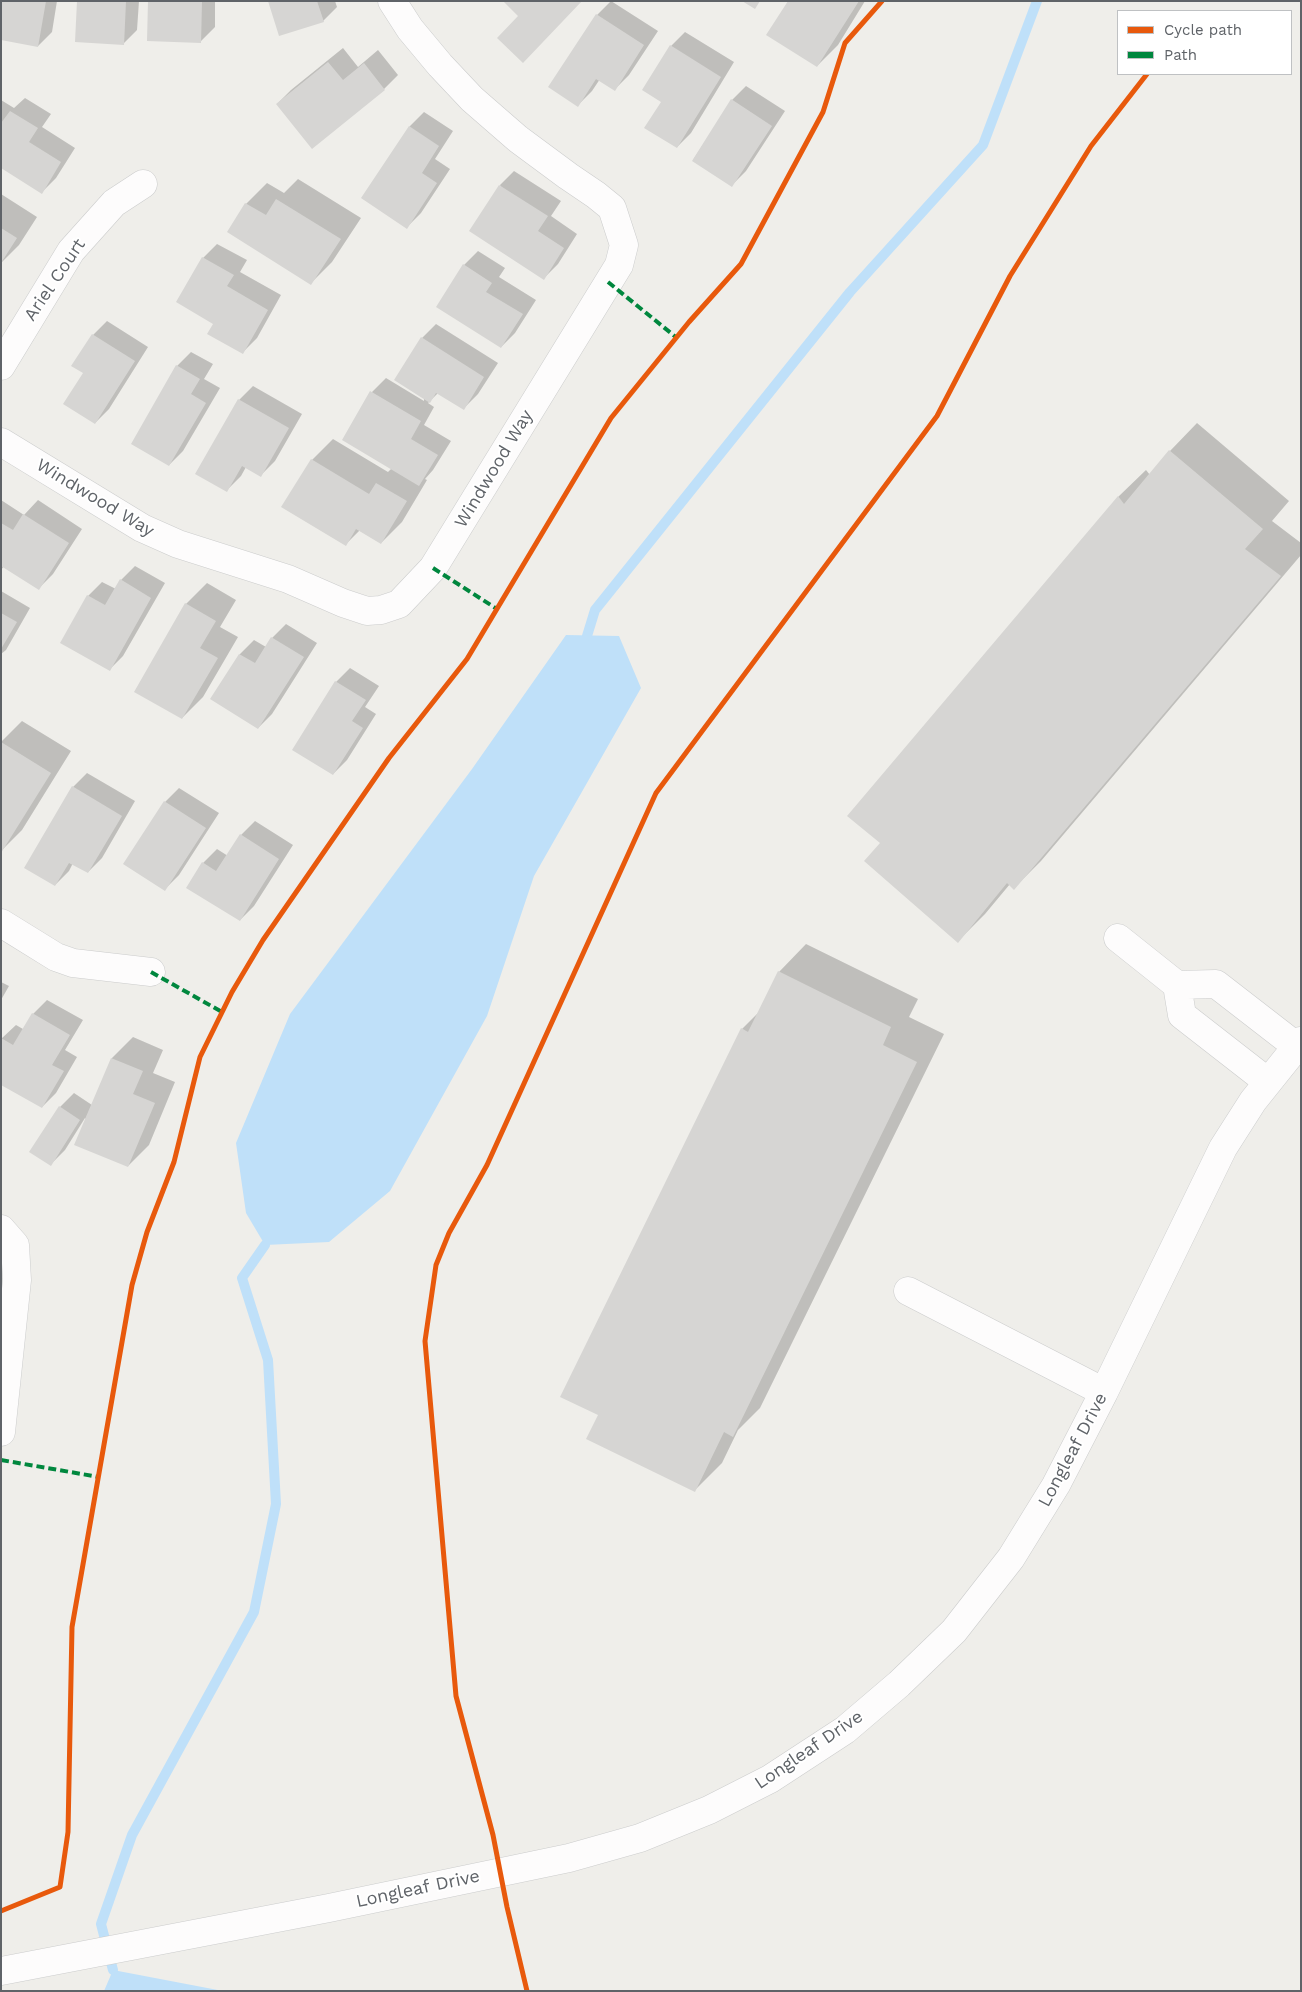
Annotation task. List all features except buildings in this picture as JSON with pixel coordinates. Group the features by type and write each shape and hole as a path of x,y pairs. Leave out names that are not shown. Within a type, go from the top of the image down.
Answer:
{"street":[{"name":"Windwood Way","path":"1,442 142,528 178,544 288,579 343,603 367,611 381,610 399,604 428,574 454,535 619,265 624,245 612,208 518,139 472,99 440,65 410,28 392,1"},
{"name":"Ariel Court","path":"1,366 70,251 114,203 143,184"},
{"path":"1,923 56,957 73,963 151,972"},
{"path":"1118,938 1177,985 1216,984 1298,1044"},
{"path":"1177,985 1182,1015 1268,1082"},
{"name":"Longleaf Drive","path":"1,1971 329,1908 569,1858 640,1838 709,1810 770,1779 837,1736 899,1684 954,1631 1010,1558 1051,1493 1104,1392 1223,1148 1253,1101 1298,1044"},
{"path":"1,1229 15,1245 17,1280 1,1432"},
{"path":"908,1291 1104,1392"}],"water":[{"path":"566,635 619,636 641,688 534,876 487,1016 390,1191 329,1242 265,1245 246,1213 236,1143 290,1014 472,769"},
{"path":"113,1970 223,1991 104,1991"}],"waterway":[{"path":"587,636 595,610 850,292 983,145 1037,1"},
{"path":"113,1970 101,1924 132,1835 254,1612 276,1504 268,1360 242,1278 265,1245"}],"marked path":[{"path":"608,282 677,338"},
{"path":"433,568 497,609"},
{"path":"151,972 222,1012"},
{"path":"1,1460 99,1477"}],"cycle path":[{"path":"1,1911 60,1887 68,1832 72,1627 132,1285 147,1232 174,1162 200,1057 232,992 263,940 389,758 467,659 611,418 689,322 741,264 823,112 845,43 882,1"},
{"path":"527,1991 507,1907 493,1835 456,1696 425,1341 436,1265 449,1233 487,1165 656,793 937,416 1010,276 1091,146 1146,75"}]}
